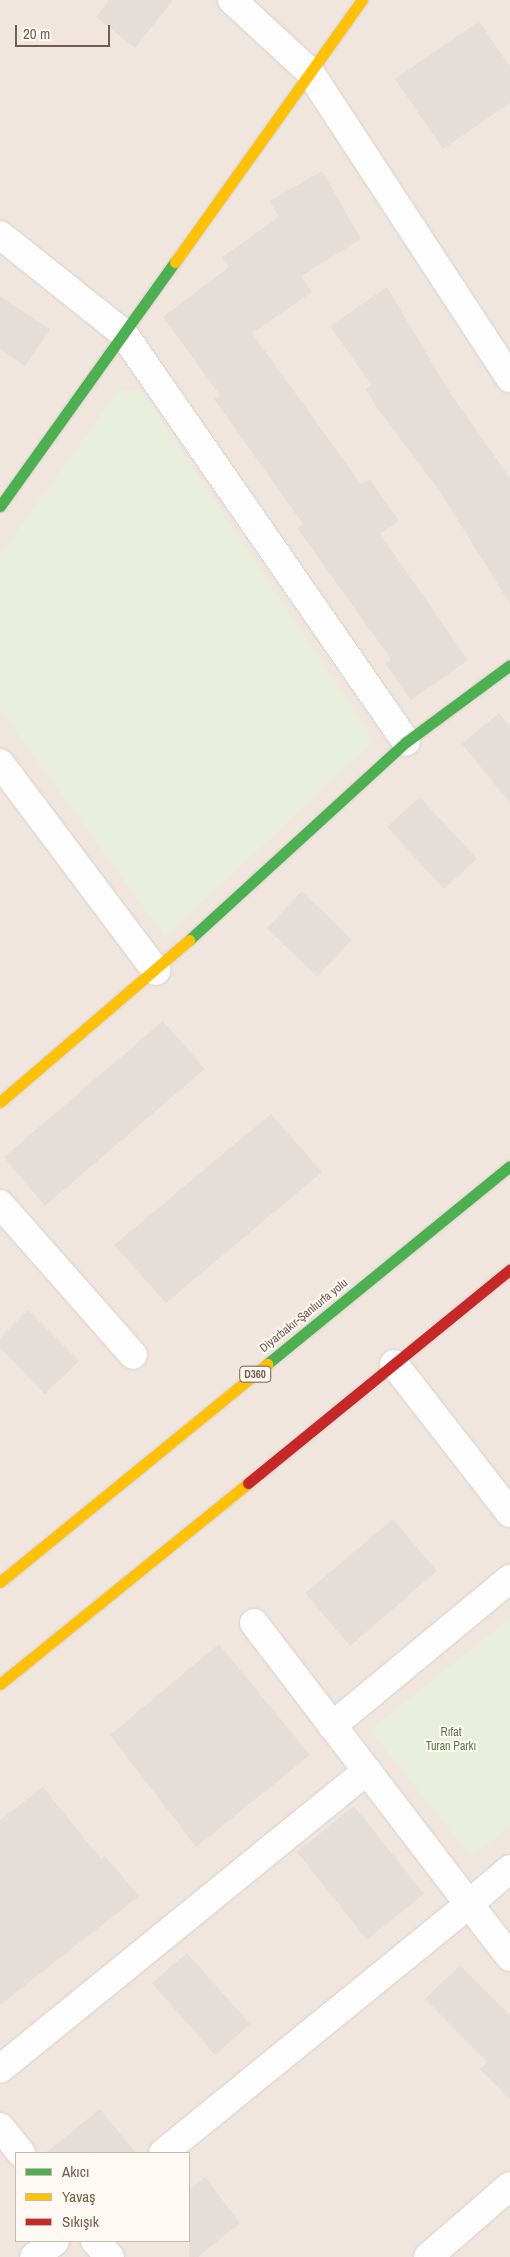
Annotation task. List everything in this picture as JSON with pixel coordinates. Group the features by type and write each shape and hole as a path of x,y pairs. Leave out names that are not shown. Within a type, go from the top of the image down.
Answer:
{"main road":[{"path":"0,506 309,71 362,0"},
{"path":"0,1102 156,971 406,742 510,665"},
{"name":"Diyarbakır-Şanlıurfa yolu","path":"0,1582 510,1166"},
{"path":"0,1684 510,1269"}],"street":[{"path":"232,0 309,71 510,378"},
{"path":"0,235 123,333 406,742"},
{"path":"0,763 156,971"},
{"path":"0,1204 133,1355"},
{"path":"394,1364 510,1513"},
{"path":"332,1726 510,1579"},
{"path":"254,1623 510,1958"},
{"path":"0,2069 367,1771"},
{"path":"164,2152 510,1869"},
{"path":"0,2127 20,2152"},
{"path":"428,2257 510,2186"},
{"path":"34,2257 54,2242"},
{"path":"96,2242 110,2257"}],"shaded area":[{"path":"0,0 510,0 510,2257 0,2257"}],"green space":[{"path":"119,390 141,390 374,741 165,937 0,709 0,555"},
{"name":"Rıfat Turan Parkı","path":"510,1618 510,1826 471,1857 370,1730"}],"building":[{"path":"109,0 173,0 135,48 96,17"},
{"path":"479,21 510,67 510,103 443,149 395,79"},
{"path":"322,171 361,239 301,276 312,292 252,333 361,484 370,479 399,521 380,534 468,660 411,700 385,663 391,659 297,528 303,524 214,399 220,395 163,317 229,267 222,257 279,217 270,201"},
{"path":"387,287 450,393 510,478 510,604 441,493 375,405 366,389 372,386 330,326"},
{"path":"0,296 50,329 25,366 0,349"},
{"path":"499,713 510,726 510,803 462,744"},
{"path":"420,797 477,859 444,889 387,827"},
{"path":"302,891 352,940 317,977 267,928"},
{"path":"163,1021 205,1069 45,1206 4,1157"},
{"path":"271,1114 322,1172 166,1303 114,1245"},
{"path":"28,1310 79,1361 45,1394 0,1348 0,1338"},
{"path":"393,1519 437,1571 350,1646 305,1593"},
{"path":"219,1644 310,1755 196,1847 110,1735"},
{"path":"43,1787 101,1859 105,1856 139,1896 0,2005 0,1820"},
{"path":"354,1806 424,1894 367,1940 297,1852"},
{"path":"187,1953 250,2024 215,2055 152,1983"},
{"path":"460,1965 510,2015 510,2100 480,2069 487,2062 425,1999"},
{"path":"100,2109 135,2152 46,2152"},
{"path":"205,2177 240,2223 198,2257 189,2257 190,2189"}],"traffic: fast":[{"path":"0,506 175,262"},
{"path":"189,940 406,742 510,665"},
{"path":"267,1364 510,1166"}],"traffic: slow":[{"path":"175,262 362,0"},
{"path":"0,1102 189,940"},
{"path":"0,1582 267,1364"},
{"path":"0,1684 248,1483"}],"traffic: jam":[{"path":"248,1483 510,1269"}]}
